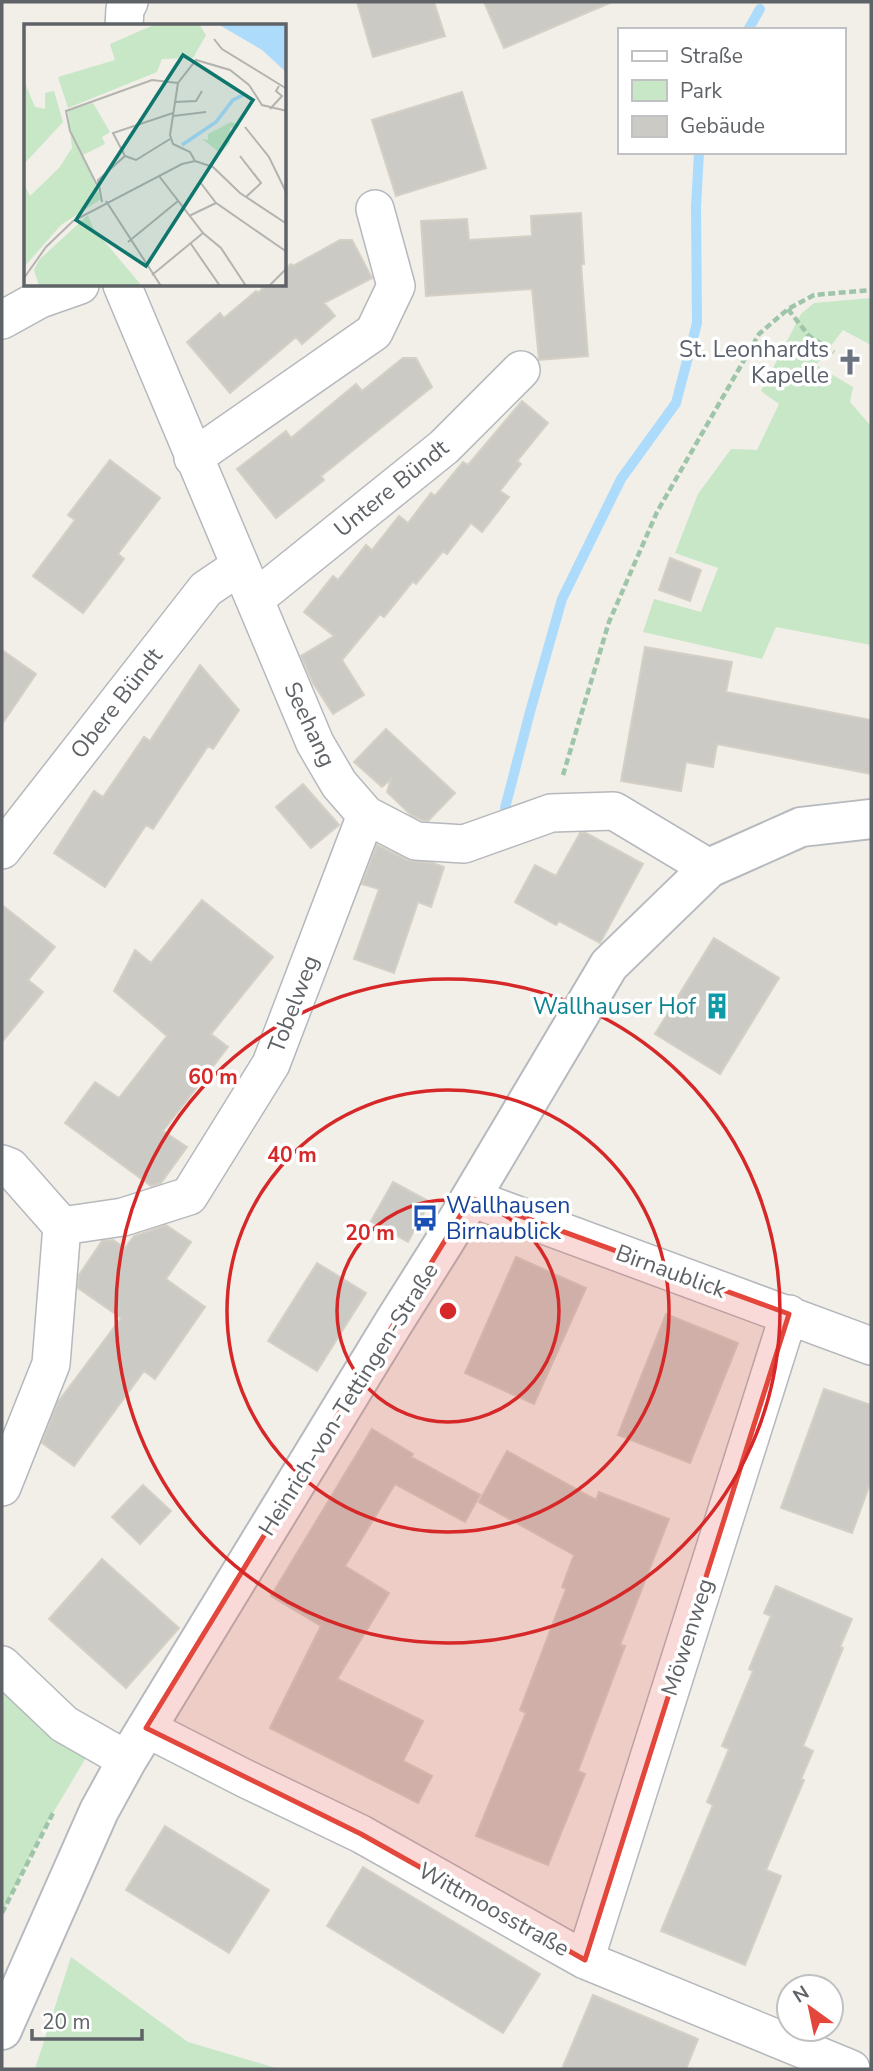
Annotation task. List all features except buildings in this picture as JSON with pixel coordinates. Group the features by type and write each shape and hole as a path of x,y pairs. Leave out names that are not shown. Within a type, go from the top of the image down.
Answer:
{"main road":[{"name":"Heinrich-von-Tettingen-Straße","path":"2,2030 99,1811 127,1760 471,1198 609,965 709,868 801,827 871,819"}],"street":[{"path":"124,24 125,9 129,2"},
{"path":"194,458 374,332 396,286 375,208"},
{"path":"2,320 40,299 74,287"},
{"name":"Seehang","path":"123,287 315,743 339,784 366,815 416,841 464,844 551,813 614,811 709,868"},
{"name":"Untere Bündt","path":"255,599 444,447 521,370"},
{"name":"Obere Bündt","path":"2,850 206,589 240,566"},
{"name":"Tobelweg","path":"62,1226 122,1217 189,1196 271,1064 366,815"},
{"path":"2,1164 10,1167 62,1226 51,1364 2,1487"},
{"name":"Birnaublick","path":"471,1198 871,1346"},
{"name":"Möwenweg","path":"585,1960 789,1314"},
{"path":"2,1665 64,1724 127,1760"},
{"name":"Wittmoosstraße","path":"146,1727 246,1779 361,1833 585,1960 851,2069"}],"path":[{"path":"551,813 610,622 657,512 759,334 788,309 814,295 871,290"},
{"path":"788,309 809,336 834,352"},
{"path":"2,1913 47,1824"}],"highlighted area":[{"path":"471,1198 789,1314 585,1960 361,1834 146,1728"}],"green space":[{"path":"871,298 871,345 843,330 816,365 853,387 850,402 871,426 871,645 776,627 762,659 643,632 654,599 701,612 718,568 675,553 698,494 731,449 757,450 779,404 761,391 801,314 814,303"},
{"path":"2,1665 96,1741 47,1823 2,1913"},
{"path":"71,1957 188,2042 279,2069 35,2069"}],"waterway":[{"path":"749,28 760,9"},
{"path":"505,808 562,599 621,479 676,403 697,323 696,207 699,154"}],"place":[{"name":"St. Leonhardts Kapelle","path":"850,362"},
{"name":"Wallhauser Hof","path":"717,1006"},
{"name":"Wallhausen Birnaublick","path":"425,1218"}]}
